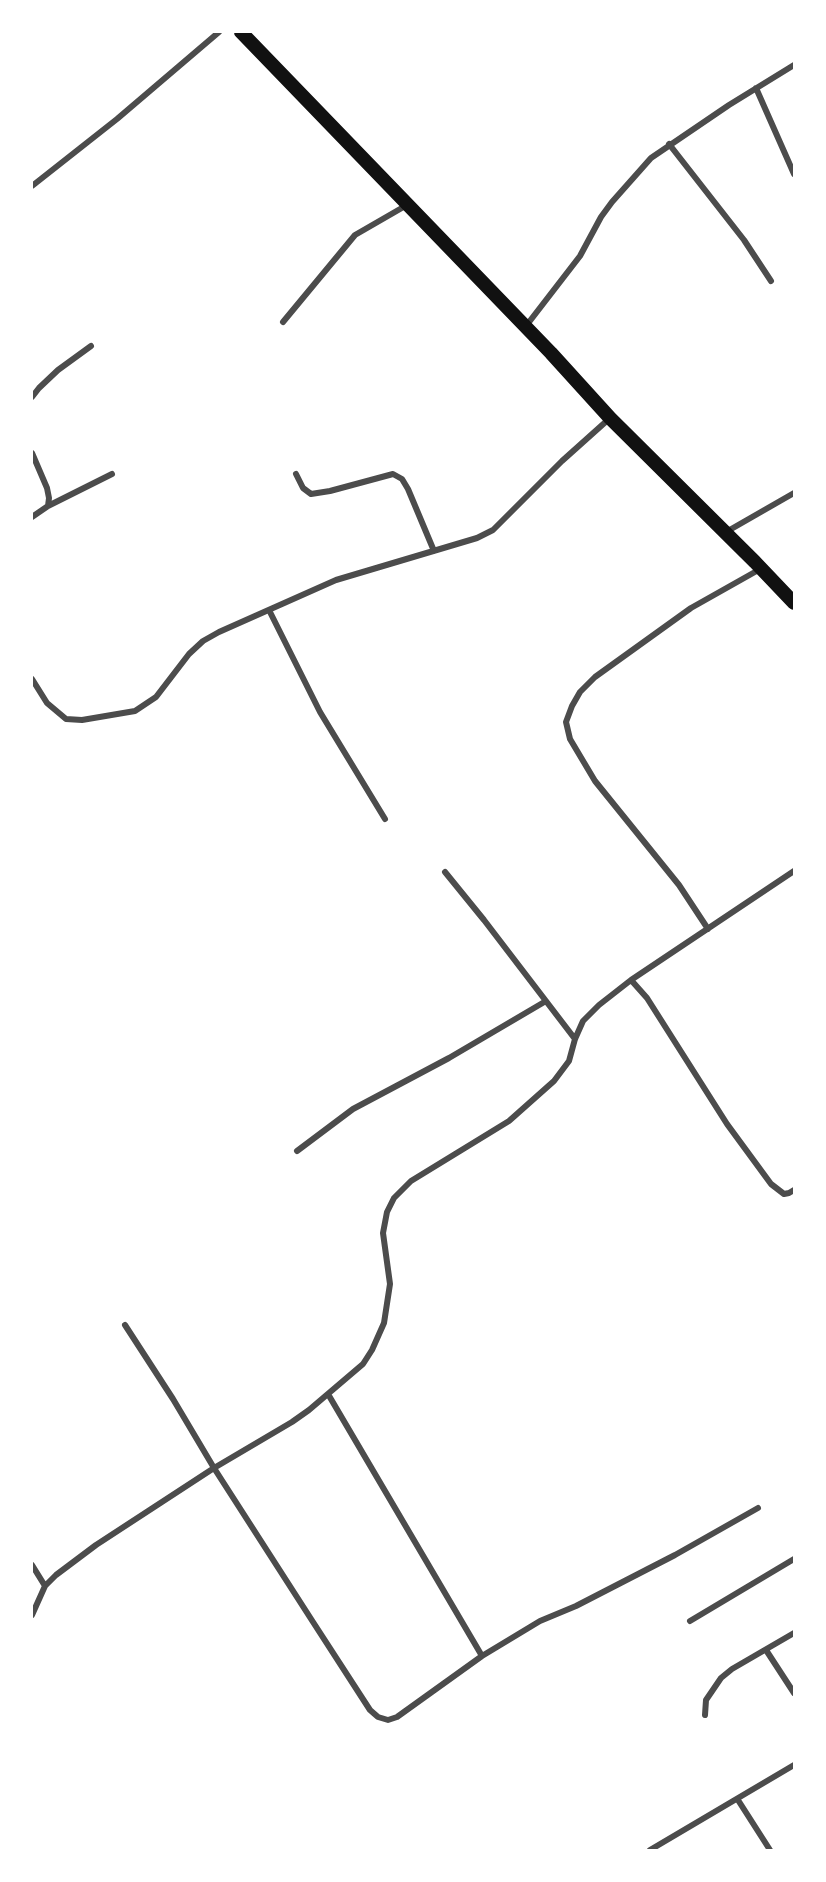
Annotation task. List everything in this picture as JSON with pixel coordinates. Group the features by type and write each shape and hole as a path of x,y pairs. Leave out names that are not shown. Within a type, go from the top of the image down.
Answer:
{"highway":[{"path":"241,32 409,204 610,418 795,603"}],"street":[{"path":"32,186 117,119 219,32"},
{"path":"526,327 580,256 601,217 639,170 669,144 795,65"},
{"path":"756,88 795,174"},
{"path":"669,144 744,240 771,281"},
{"path":"283,322 355,235 409,204"},
{"path":"32,397 58,370 91,346"},
{"path":"32,679 47,703 66,719 82,720 135,711 156,697 189,654 203,641 219,632 336,580 477,538 493,530 562,461 610,418"},
{"path":"32,453 47,488 48,506"},
{"path":"32,517 48,506 112,474"},
{"path":"296,474 303,488 311,494 393,474 402,479 408,489 434,550"},
{"path":"726,532 795,493"},
{"path":"708,929 679,885 595,781 570,739 566,722 580,692 595,677 692,608 762,568"},
{"path":"269,610 320,712 385,819"},
{"path":"32,1615 45,1586 56,1575 96,1545 214,1468 292,1422 363,1364 384,1323 390,1284 383,1233 387,1212 394,1198 411,1181 509,1121 554,1081 569,1061 583,1021 598,1005 795,871"},
{"path":"445,873 575,1039"},
{"path":"632,980 647,998 727,1124 771,1184 778,1192 784,1194 795,1190"},
{"path":"297,1151 363,1103 449,1058 546,1001"},
{"path":"125,1325 370,1710 378,1717 388,1720 397,1717 482,1656 540,1621 576,1606 675,1555 758,1508"},
{"path":"328,1394 482,1656"},
{"path":"690,1621 793,1562"},
{"path":"32,1565 45,1586"},
{"path":"705,1715 706,1700 721,1678 732,1669 795,1633"},
{"path":"766,1650 795,1693"},
{"path":"650,1851 795,1765"},
{"path":"738,1800 770,1851"}]}
